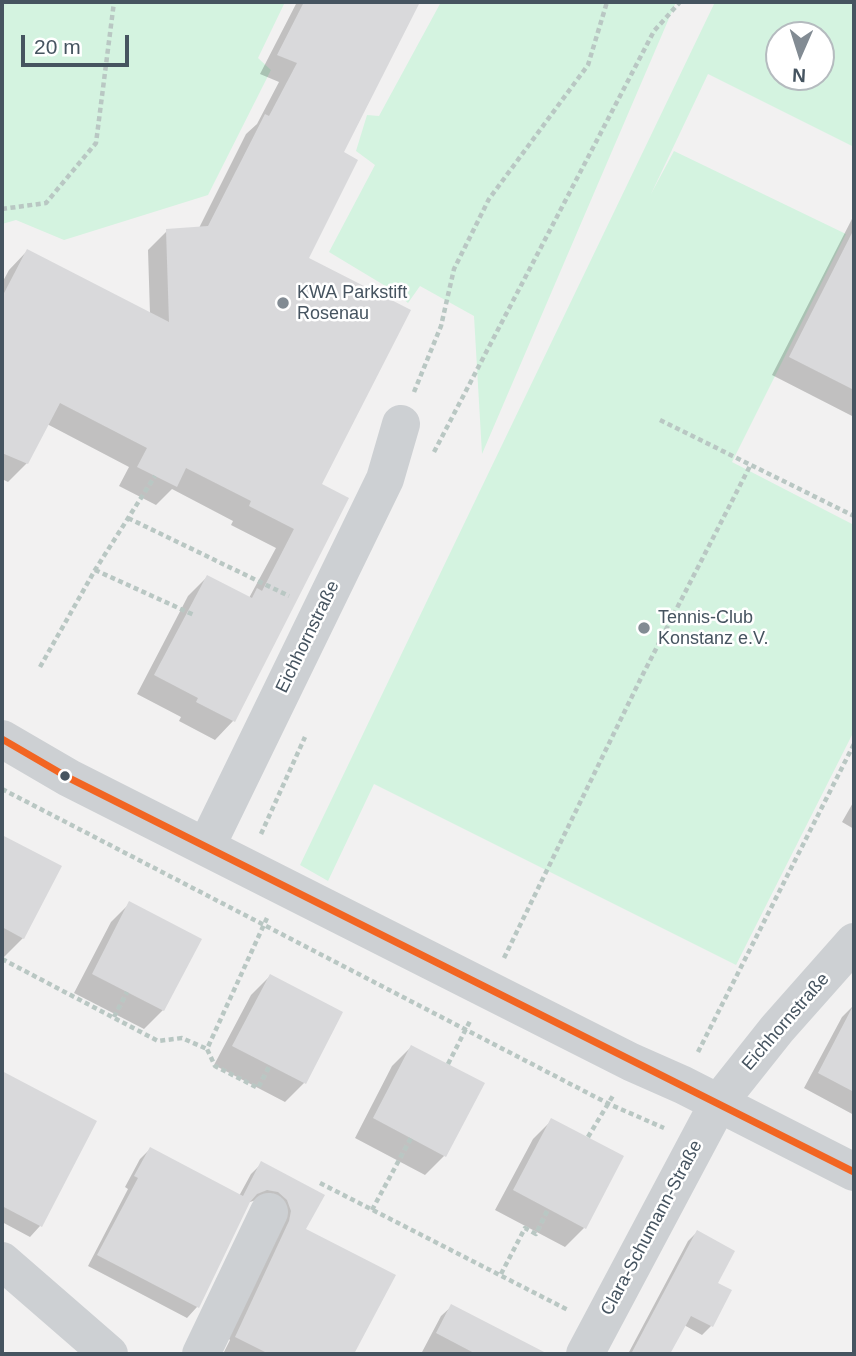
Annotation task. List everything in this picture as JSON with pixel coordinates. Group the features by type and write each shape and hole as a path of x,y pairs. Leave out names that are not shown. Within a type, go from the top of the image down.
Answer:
{"street":[{"name":"Eichhornstraße","path":"206,847 385,479 401,424"},
{"path":"2,739 69,778 854,1172"},
{"name":"Eichhornstraße","path":"719,1102 777,1029 854,942"},
{"name":"Clara-Schumann-Straße","path":"592,1341 719,1102"},
{"path":"201,1354 269,1212"},
{"path":"2,1261 109,1354"}],"path":[{"path":"2,209 46,203 96,143 114,2"},
{"path":"401,424 440,326 454,269 489,199 587,65 607,2"},
{"path":"432,457 654,31 680,2"},
{"path":"660,420 854,516"},
{"path":"448,1064 751,464"},
{"path":"40,667 95,570 155,476"},
{"path":"128,518 293,598"},
{"path":"95,570 194,615"},
{"path":"259,840 309,729"},
{"path":"693,1060 854,744"},
{"path":"2,789 465,1031 608,1104 666,1129"},
{"path":"206,1049 281,884"},
{"path":"2,959 158,1041 182,1038 206,1049 215,1066 258,1088 270,1065"},
{"path":"114,1017 127,992"},
{"path":"587,1137 631,1062"},
{"path":"372,1210 411,1138"},
{"path":"320,1183 501,1274 592,1341"},
{"path":"501,1274 524,1228 536,1234 548,1209"}],"green space":[{"path":"2,2 285,2 258,58 271,70 208,195 64,240 16,220 2,224"},
{"path":"441,2 676,2 482,454 474,316 420,286 408,303 397,293 329,252 375,165 356,151 367,115 379,116"},
{"name":"Tennis-Club Konstanz e.V.","path":"715,2 854,2 854,147 708,74 651,194 674,151 846,234 732,462 854,525 854,731 736,965 374,784 328,881 300,865"}],"building":[{"name":"KWA Parkstift Rosenau","path":"304,2 420,2 344,152 358,160 309,258 411,310 322,484 349,498 235,722 196,702 198,698 154,675 207,575 252,598 257,588 262,591 294,529 249,506 251,501 186,468 177,487 137,467 147,448 60,403 28,464 2,453 2,297 27,249 169,322 166,229 208,226 265,114 269,116 297,63 277,55"},
{"path":"854,229 854,390 789,357"},
{"path":"2,835 62,866 24,939 2,927"},
{"path":"129,901 202,939 164,1011 92,974"},
{"path":"270,974 343,1012 306,1084 232,1046"},
{"path":"854,1004 854,1092 818,1073"},
{"path":"411,1045 485,1083 446,1157 373,1118"},
{"path":"2,1071 97,1121 42,1227 2,1206"},
{"path":"551,1118 624,1156 586,1229 513,1190"},
{"path":"150,1147 243,1196 261,1161 325,1195 306,1229 396,1275 354,1354 269,1354 235,1337 289,1221 291,1211 287,1200 278,1192 267,1190 257,1194 250,1202 199,1308 97,1255 138,1178 134,1176"},
{"path":"697,1230 735,1251 718,1283 732,1290 713,1327 691,1316 670,1354 631,1354"},
{"path":"451,1304 548,1354 476,1354 436,1333"}],"transit line":[{"path":"2,739 69,778 854,1172"}],"place":[{"name":"KWA Parkstift Rosenau","path":"283,303"},
{"name":"Tennis-Club Konstanz e.V.","path":"644,628"}]}
